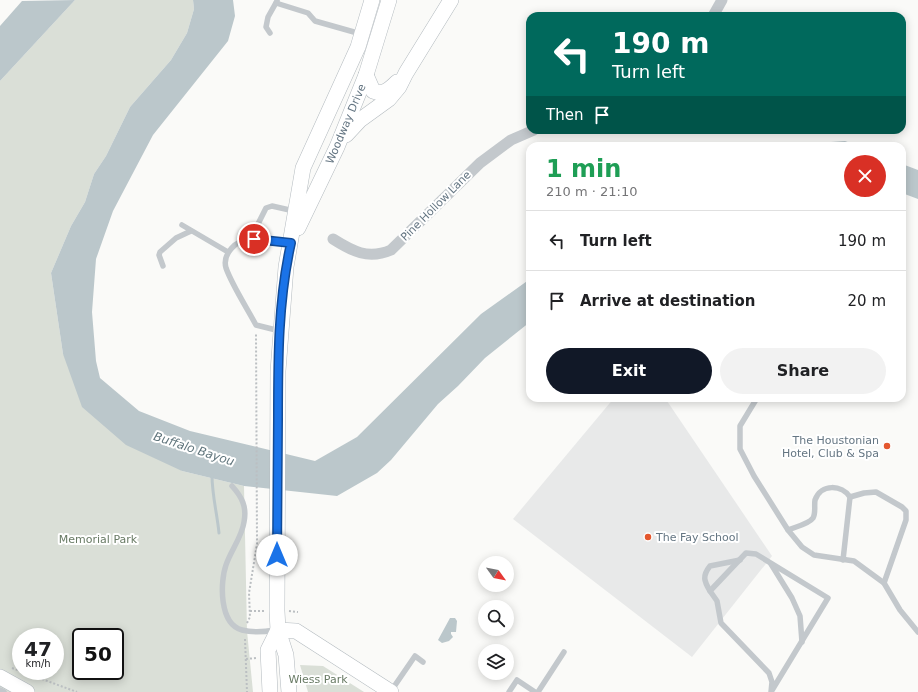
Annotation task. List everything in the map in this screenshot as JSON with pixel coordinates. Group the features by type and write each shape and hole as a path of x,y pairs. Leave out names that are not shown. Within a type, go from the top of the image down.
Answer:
{"main road":[{"name":"Woodway Drive","path":"289,692 286,655 278,630 277,541 278,371 286,267 303,168 358,47 372,0"},
{"name":"Woodway Drive","path":"291,243 337,147 366,75 389,0"},
{"path":"337,147 360,120 389,99 399,88 406,73 451,0"},
{"path":"362,34 378,39"},
{"path":"366,75 373,91 380,93 386,92 406,73"},
{"name":"Woodway Drive","path":"270,692 268,650 278,630"},
{"path":"278,630 296,631 391,692"},
{"path":"5,672 27,692"}],"street":[{"path":"715,12 722,0"},
{"name":"Pine Hollow Lane","path":"333,239 351,250 363,255 383,254 391,250 480,163 512,140 526,134"}],"lane":[{"path":"270,33 266,27 268,17 276,2 308,13 315,21 362,34"},
{"path":"254,239 256,228 266,208 272,206 296,211"},
{"path":"182,225 228,252"},
{"path":"163,266 159,255 160,252 176,238 191,231"},
{"path":"280,331 256,325 226,267 225,256 231,249 248,239 291,243"},
{"path":"755,402 740,426 740,449 754,476 788,530 802,548 814,555 854,562 884,583 900,610 918,632"},
{"path":"232,486 242,497 244,522 242,532 226,566 223,582 223,601 227,617 233,626 244,631 256,632 278,630"},
{"path":"788,530 812,520 815,514 818,495 825,490 835,487 846,490 850,497 843,560"},
{"path":"850,497 864,493 876,492 902,507 906,511 906,520 884,583"},
{"path":"710,591 746,553 756,554 828,598 771,692"},
{"path":"740,560 710,566 704,573 704,581 718,601 722,623 769,673 772,682 771,692"},
{"path":"770,563 792,598 800,616 802,642"},
{"path":"509,692 517,680 536,692 564,652"},
{"path":"391,692 415,656 423,662"},
{"path":"0,690 4,692"}],"path":[{"path":"247,692 244,631 250,617 250,593 257,544 256,325"},
{"path":"250,611 260,611"},
{"path":"5,672 77,692"}],"shaded area":[{"name":"The Fay School","path":"611,402 668,402 772,556 692,657 513,519"}],"green space":[{"name":"Memorial Park","path":"75,0 193,0 194,9 187,33 171,60 130,107 106,156 94,174 85,202 71,226 51,273 63,354 182,471 244,486 247,631 253,692 0,692 0,81"},
{"name":"Wiess Park","path":"300,665 323,666 364,692 308,692"}],"water":[{"path":"75,0 0,81 0,26 22,1"},
{"name":"Buffalo Bayou","path":"193,0 233,0 235,16 228,41 153,135 113,211 96,259 92,312 96,361 100,378 139,411 190,431 315,461 357,437 481,314 526,282 526,325 485,358 438,404 391,460 377,473 337,496 244,486 182,471 126,445 82,407 63,354 51,273 71,226 85,202 94,174 106,156 130,107 171,60 187,33 194,9"},
{"path":"906,166 918,170 918,199 906,194"},
{"path":"450,618 455,618 457,621 456,632 451,632 453,637 449,641 442,643 438,640"}],"waterway":[{"path":"212,475 219,533"}],"place":[{"name":"The Houstonian Hotel, Club & Spa","path":"887,446"},
{"name":"The Fay School","path":"648,537"}],"route":[{"path":"254,239 291,243 286,267 282,304 278,371 277,555"}]}
